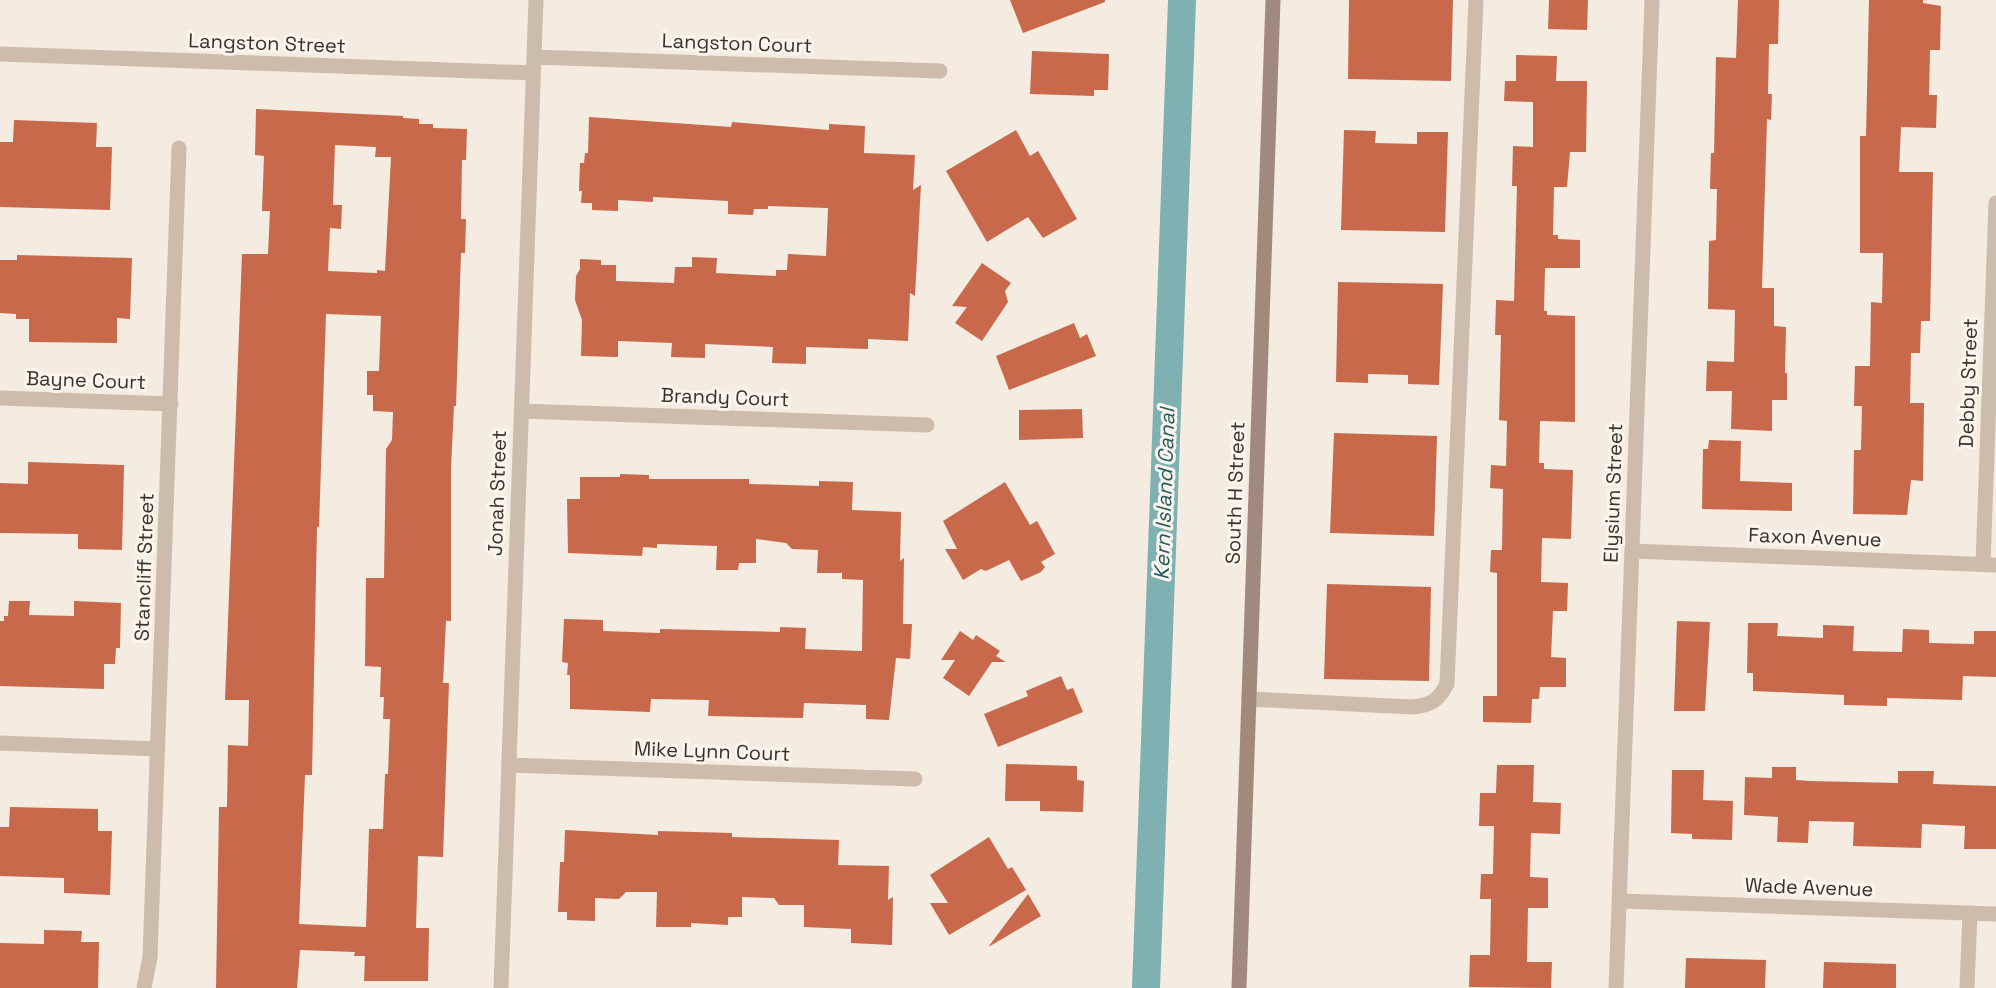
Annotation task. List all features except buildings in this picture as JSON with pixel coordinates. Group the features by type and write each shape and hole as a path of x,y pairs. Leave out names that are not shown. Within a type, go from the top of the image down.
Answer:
{"street":[{"name":"Jonah Street","path":"501,988 536,0"},
{"name":"South H Street","path":"1239,988 1273,0"},
{"path":"1249,699 1412,707 1430,705 1440,697 1447,684 1476,0"},
{"name":"Elysium Street","path":"1616,988 1652,0"},
{"name":"Langston Street","path":"0,54 533,73"},
{"name":"Langston Court","path":"534,57 940,71"},
{"name":"Stancliff Street","path":"144,988 150,957 179,148"},
{"name":"Debby Street","path":"1989,564 1996,203"},
{"name":"Bayne Court","path":"0,398 171,404"},
{"name":"Brandy Court","path":"521,411 927,425"},
{"name":"Faxon Avenue","path":"1632,551 1989,564"},
{"path":"0,743 158,749"},
{"name":"Mike Lynn Court","path":"508,765 915,779"},
{"name":"Wade Avenue","path":"1620,901 1996,914"},
{"path":"1968,988 1970,913"}],"waterway":[{"name":"Kern Island Canal","path":"1146,988 1182,0"}]}
